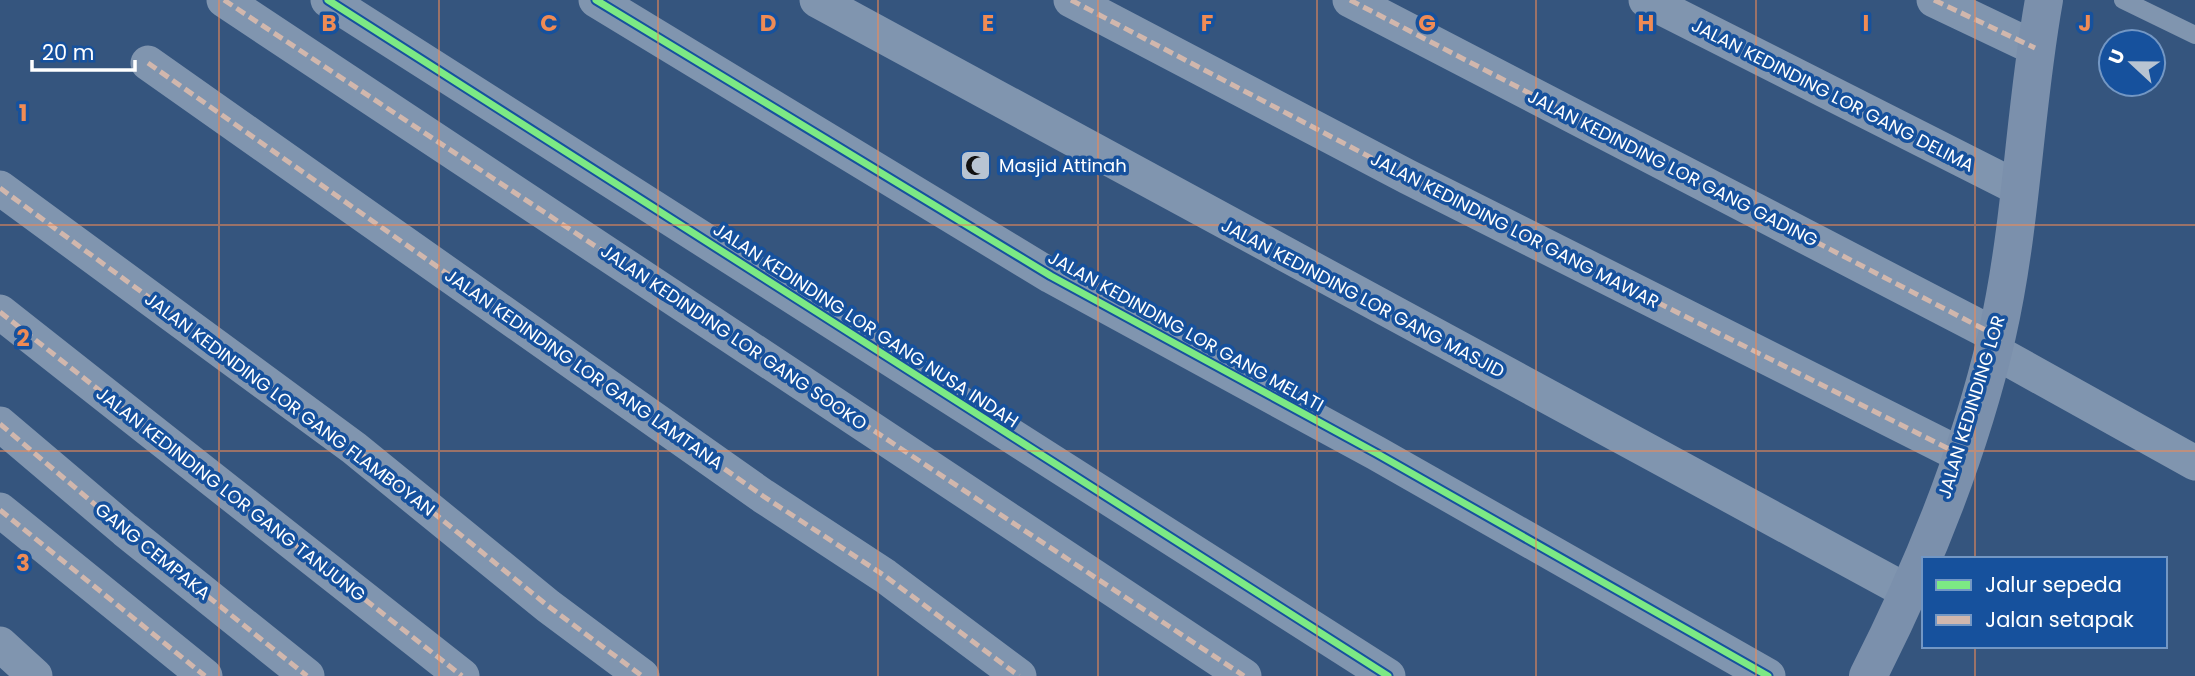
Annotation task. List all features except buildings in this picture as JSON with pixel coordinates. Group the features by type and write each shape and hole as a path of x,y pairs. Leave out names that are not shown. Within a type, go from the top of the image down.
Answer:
{"main road":[{"name":"JALAN KEDINDING LOR","path":"1923,557 1961,456 1994,343 2020,189 2035,48 2044,0"},
{"name":"JALAN KEDINDING LOR","path":"1868,676 1910,593 1922,561"}],"street":[{"name":"JALAN KEDINDING LOR GANG SOOKO","path":"224,0 1244,676"},
{"name":"JALAN KEDINDING LOR GANG NUSA INDAH","path":"328,0 1388,676"},
{"name":"JALAN KEDINDING LOR GANG MELATI","path":"596,0 1051,276 1388,459 1768,676"},
{"name":"JALAN KEDINDING LOR GANG MASJID","path":"817,0 1910,593"},
{"name":"JALAN KEDINDING LOR GANG MAWAR","path":"1071,0 1408,177 1961,456"},
{"name":"JALAN KEDINDING LOR GANG GADING","path":"1350,0 1994,343 2195,463"},
{"name":"JALAN KEDINDING LOR GANG DELIMA","path":"1646,0 2020,189"},
{"path":"1934,0 2035,48"},
{"name":"JALAN KEDINDING LOR GANG LAMTANA","path":"148,63 763,496 885,576 1019,676"},
{"name":"JALAN KEDINDING LOR GANG FLAMBOYAN","path":"0,188 354,448 548,606 642,676"},
{"name":"JALAN KEDINDING LOR GANG TANJUNG","path":"0,312 463,676"},
{"name":"GANG CEMPAKA","path":"0,424 125,530 307,676"},
{"path":"0,510 205,676"},
{"path":"0,644 35,676"}],"lane":[{"path":"2123,0 2195,35"}],"marked path":[{"path":"224,0 1244,676"},
{"path":"1071,0 1408,177 1961,455"},
{"path":"1350,0 1997,336"},
{"path":"1934,0 2035,48"},
{"path":"148,63 763,496 885,576 1019,676"},
{"path":"0,188 354,448 548,606 642,676"},
{"path":"0,312 462,676"},
{"path":"0,424 125,530 307,676"},
{"path":"0,510 205,676"}],"cycle path":[{"path":"328,0 1388,676"},
{"path":"596,0 1051,276 1376,453 1768,676"}],"place":[{"name":"Masjid Attinah","path":"976,165"}]}
